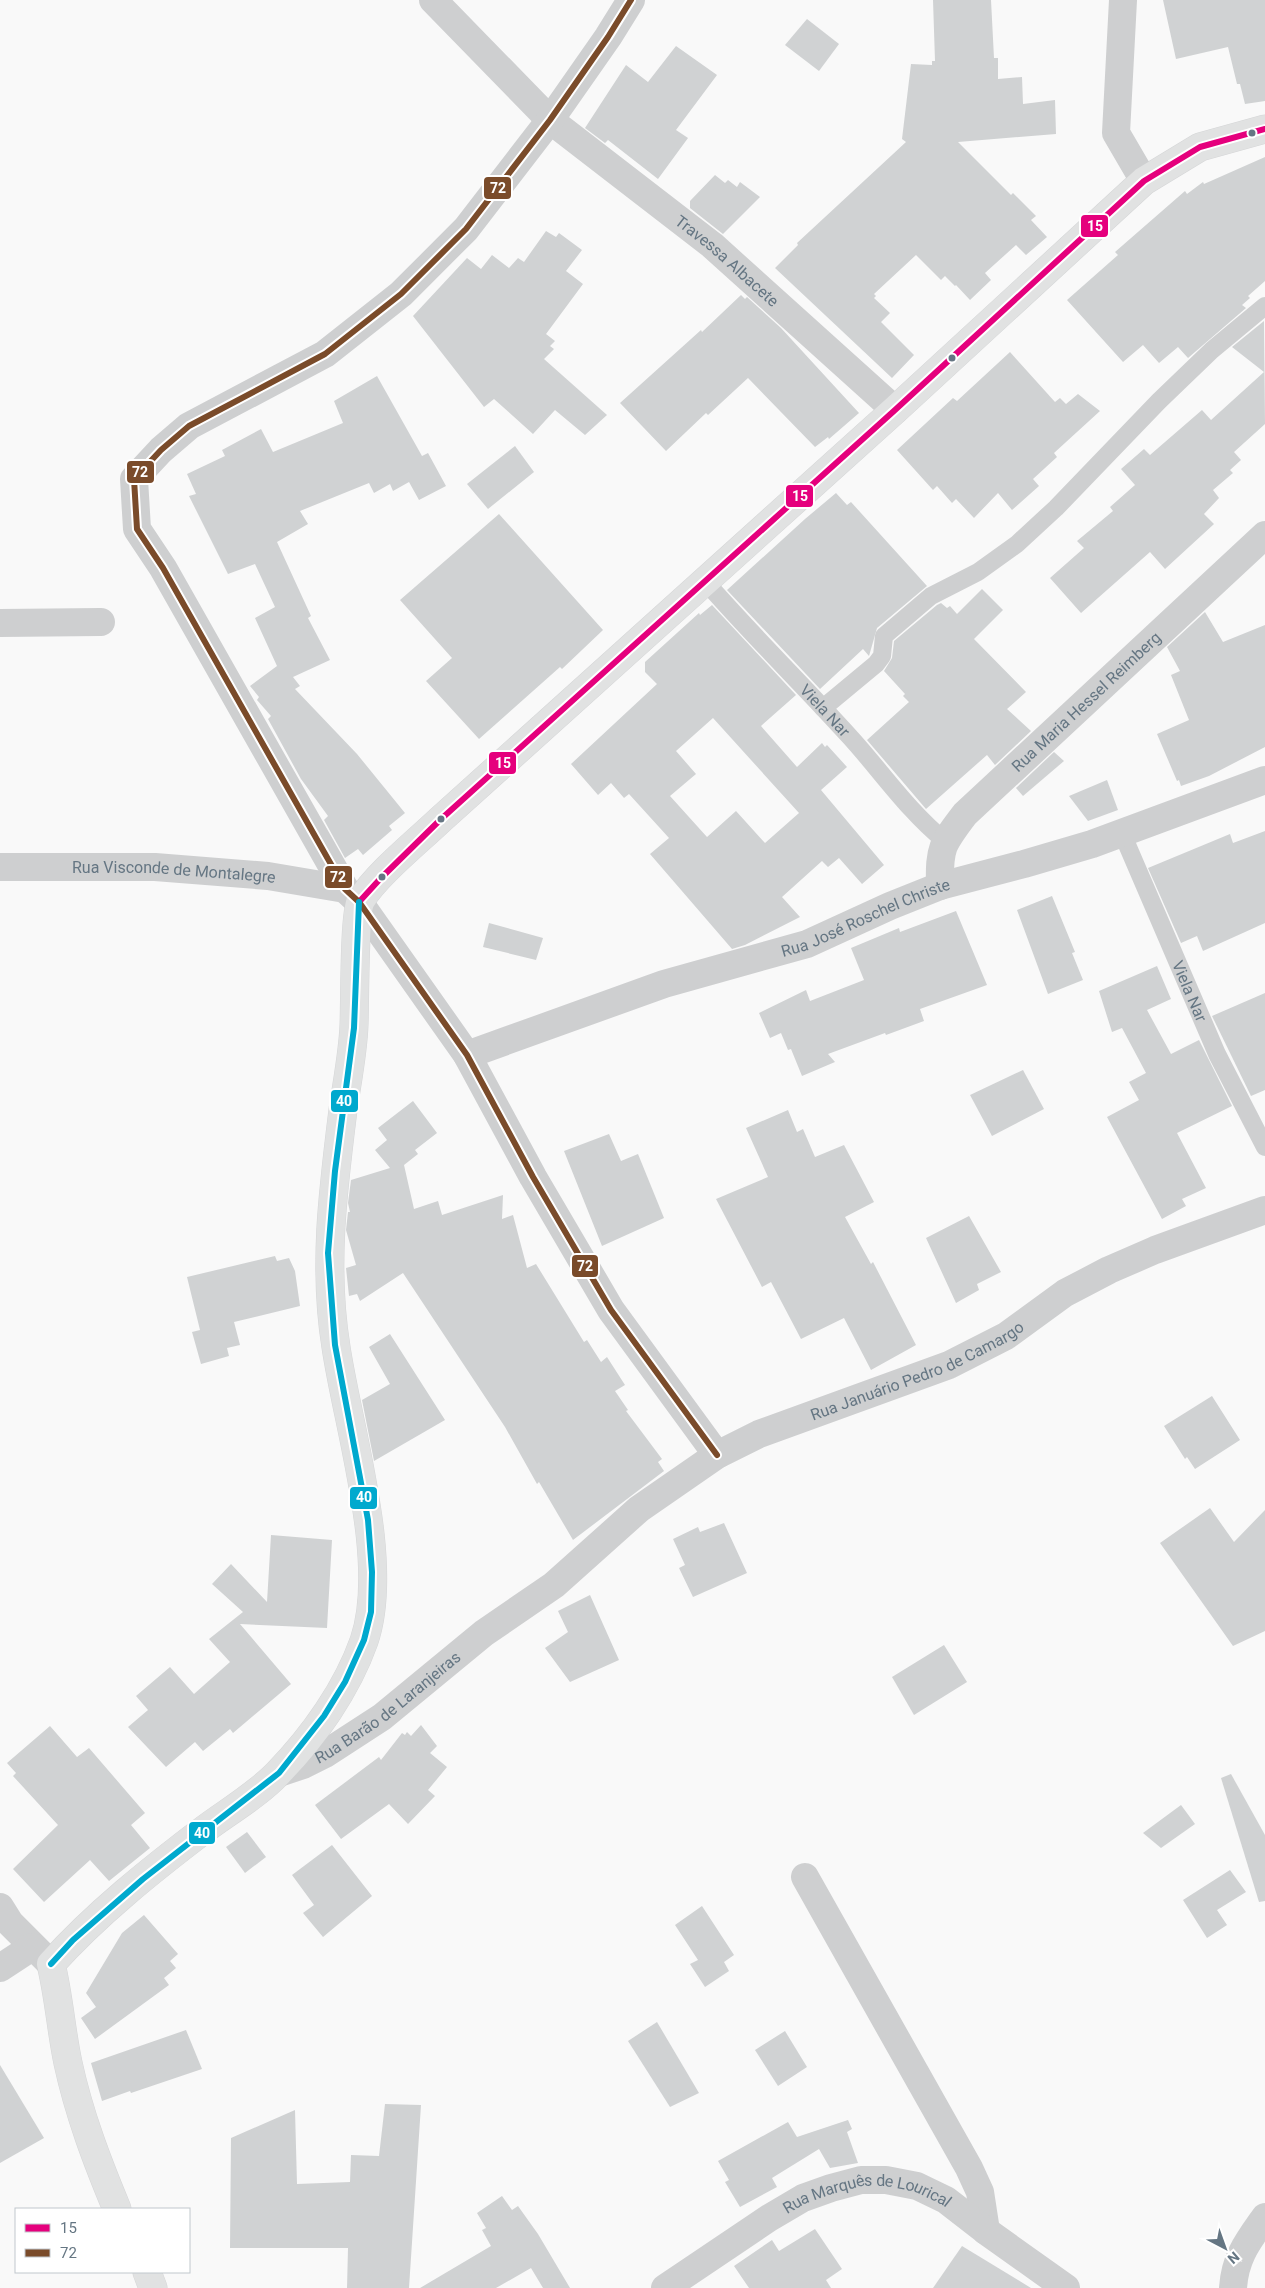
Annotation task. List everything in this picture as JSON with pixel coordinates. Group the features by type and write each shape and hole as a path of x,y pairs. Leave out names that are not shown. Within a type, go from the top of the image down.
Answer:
{"main road":[{"path":"279,1773 324,1716 345,1682 364,1640 371,1612 372,1572 368,1520 335,1345 328,1253 335,1171 354,1028 352,896 380,879 440,820 704,580 895,410 1144,181 1200,147 1265,129"},
{"name":"Rua Barão de Laranjeiras","path":"41,1956 73,1940 143,1879 279,1773"},
{"path":"41,1956 56,1986 64,2045 79,2106 94,2153 117,2208"},
{"path":"147,2273 153,2288"}],"street":[{"name":"Travessa Albacete","path":"433,0 550,120 731,261 895,410"},
{"path":"631,0 608,37 550,120 466,229 401,294 325,354 189,426 160,450 134,479 137,529 163,568 352,896 467,1055 533,1177 611,1310 717,1455"},
{"path":"1123,0 1116,133 1144,181"},
{"name":"Rua Maria Hessel Reimberg","path":"944,841 971,809 1265,535"},
{"path":"0,623 101,622"},
{"name":"Rua José Roschel Christe","path":"467,1055 664,984 807,944 890,906 940,886 1024,864 1122,833 1265,780"},
{"path":"940,886 940,858 944,841"},
{"name":"Rua Visconde de Montalegre","path":"0,867 155,867 268,876 352,896"},
{"name":"Rua Januário Pedro de Camargo","path":"584,1559 639,1509 717,1455 759,1434 909,1381 957,1361 1006,1336 1064,1293 1109,1270 1155,1250 1265,1210"},
{"name":"Rua Barão de Laranjeiras","path":"279,1773 303,1765 325,1754 382,1717 468,1646 554,1586 584,1559"},
{"path":"805,1877 969,2168 980,2192 986,2232"},
{"path":"0,1908 10,1923 41,1956"},
{"name":"Rua Barão de Laranjeiras","path":"0,1968 41,1956"},
{"name":"Rua Marquês de Lourical","path":"665,2288 746,2233 803,2198 830,2188 861,2180 886,2180 917,2186 946,2200 986,2232 1066,2288"},
{"path":"1234,2288 1235,2270 1241,2252 1265,2217"}],"lane":[{"path":"823,708 876,664 882,656 883,639 890,630 931,596 978,572 1017,544 1056,508 1158,401 1212,350 1265,306"},
{"name":"Viela Nar","path":"704,580 777,661 823,708 890,785 944,841"},
{"name":"Viela Nar","path":"1122,833 1217,1054 1265,1147"}],"building":[{"path":"933,0 991,0 994,58 998,58 998,79 1022,77 1023,104 1055,100 1056,134 958,142 1011,195 1013,193 1036,216 1031,220 1047,237 1026,255 1016,245 985,273 991,280 970,300 945,276 941,280 916,255 874,294 876,296 874,298 890,313 881,322 914,355 892,378 775,268 798,245 797,243 906,142 902,139 911,64 932,65 932,61 935,61"},
{"path":"1163,0 1265,0 1265,101 1245,104 1240,84 1237,84 1228,47 1176,59"},
{"path":"807,19 839,44 819,71 785,45"},
{"path":"676,46 717,75 676,130 688,138 658,179 608,140 605,143 585,128 626,65 648,82"},
{"path":"1265,157 1265,281 1248,296 1250,298 1242,305 1246,308 1188,358 1178,347 1159,363 1143,345 1123,362 1067,300 1118,255 1115,252 1185,191 1187,194 1203,182 1204,184"},
{"path":"715,175 725,183 728,180 737,187 740,182 760,197 723,234 690,208 690,201"},
{"path":"546,231 556,237 559,233 582,250 566,271 583,284 546,334 555,341 550,346 554,349 544,359 607,415 585,435 555,410 533,434 494,399 484,407 413,316 467,258 481,269 492,255 509,268 518,258 524,262"},
{"path":"741,295 745,299 747,297 781,328 859,413 829,439 828,437 815,447 748,378 708,415 706,413 666,451 620,403 701,330 702,332"},
{"path":"1264,321 1265,424 1234,452 1241,460 1230,470 1233,473 1213,490 1219,498 1204,514 1214,524 1165,569 1150,552 1081,613 1050,578 1084,548 1077,541 1113,511 1110,507 1135,485 1121,469 1144,449 1150,455 1202,410 1211,420 1264,372 1232,347"},
{"path":"1010,352 1055,402 1060,398 1066,404 1078,394 1100,411 1054,453 1057,457 1033,479 1039,486 1012,510 998,493 974,518 956,499 952,503 937,486 933,490 897,450 953,398 957,401"},
{"path":"377,376 422,456 428,453 446,486 419,500 409,482 393,491 390,484 374,493 369,483 300,511 308,524 277,542 311,616 308,618 330,660 293,677 300,686 295,689 357,754 405,813 389,826 392,830 363,855 358,849 345,858 324,820 328,816 301,779 268,719 271,716 257,700 259,697 250,686 277,666 255,618 275,607 255,564 228,574 189,496 196,494 187,474 225,456 222,450 261,429 273,452 343,423 334,401"},
{"path":"515,446 534,472 488,509 467,484"},
{"path":"836,493 847,505 851,502 927,586 877,628 869,656 863,649 820,689 727,590"},
{"path":"499,514 603,630 562,669 560,667 479,739 426,681 452,658 400,600"},
{"path":"982,589 1003,610 974,639 1026,692 1007,709 1031,731 995,765 987,755 926,809 867,740 909,702 903,696 905,694 884,671 892,658 894,641 937,605 941,603 947,608 950,606 957,614"},
{"path":"712,605 796,695 761,726 797,767 822,743 825,747 827,745 847,767 821,790 884,865 862,884 839,858 828,867 822,861 782,897 800,917 745,945 732,949 650,854 669,838 629,794 624,798 611,783 598,795 571,764 657,684 645,672 645,662 699,613 700,615","holes":["713,718 799,813 765,843 736,811 707,837 670,796 696,774 676,751"]},
{"path":"1205,612 1223,642 1265,625 1265,747 1209,776 1181,786 1179,780 1177,781 1157,734 1189,720 1171,675 1180,671 1167,647"},
{"path":"1054,752 1064,761 1023,796 1016,788"},
{"path":"1107,780 1118,810 1088,821 1069,796"},
{"path":"1265,831 1265,923 1203,951 1197,936 1181,943 1148,868 1230,834 1233,843"},
{"path":"1052,896 1075,952 1072,953 1083,980 1048,994 1017,910"},
{"path":"956,911 987,985 920,1009 924,1021 828,1054 835,1062 802,1076 791,1049 788,1050 781,1033 770,1038 759,1013 806,990 810,1001 864,980 851,948 899,928 900,932"},
{"path":"489,923 543,938 536,960 483,947"},
{"path":"1157,966 1171,999 1147,1010 1171,1054 1199,1040 1232,1106 1177,1133 1206,1188 1182,1199 1186,1206 1162,1219 1107,1117 1139,1100 1129,1082 1146,1073 1122,1028 1112,1032 1099,991"},
{"path":"1265,993 1265,1090 1251,1096 1212,1016"},
{"path":"1023,1070 1044,1109 992,1136 970,1095"},
{"path":"413,1101 437,1133 415,1150 418,1154 404,1165 414,1209 438,1201 442,1215 503,1195 502,1219 513,1215 527,1268 536,1264 584,1342 587,1340 601,1362 607,1357 625,1385 615,1391 628,1410 626,1411 662,1459 658,1462 664,1471 573,1540 539,1482 537,1484 505,1427 403,1273 360,1301 357,1294 349,1296 346,1268 356,1265 346,1230 348,1212 350,1212 348,1203 351,1180 390,1168 375,1150 387,1140 378,1128"},
{"path":"788,1110 797,1132 803,1129 815,1157 844,1145 874,1202 845,1217 871,1264 873,1262 916,1345 871,1370 844,1318 801,1339 771,1282 762,1287 716,1199 768,1177 746,1128"},
{"path":"609,1134 621,1161 638,1154 664,1218 602,1246 564,1151"},
{"path":"969,1216 1001,1272 977,1284 979,1290 956,1303 926,1238"},
{"path":"275,1256 277,1261 289,1258 295,1271 300,1306 234,1322 240,1345 227,1348 229,1356 201,1364 192,1332 200,1330 187,1277"},
{"path":"390,1334 445,1420 374,1461 362,1400 390,1384 369,1347"},
{"path":"1212,1396 1240,1440 1195,1469 1187,1457 1185,1459 1164,1426"},
{"path":"1210,1508 1234,1542 1265,1510 1265,1631 1233,1646 1160,1543"},
{"path":"724,1523 747,1573 693,1597 679,1568 685,1565 673,1539 698,1527 700,1532"},
{"path":"271,1535 332,1540 327,1628 240,1624 291,1684 233,1733 230,1729 203,1751 195,1742 166,1767 128,1727 148,1710 136,1696 170,1667 194,1694 230,1662 209,1639 243,1612 212,1584 231,1564 267,1602"},
{"path":"590,1595 619,1660 570,1682 545,1648 568,1632 558,1611"},
{"path":"944,1645 967,1682 914,1715 892,1677"},
{"path":"421,1725 437,1746 430,1753 447,1767 428,1790 435,1796 408,1824 389,1804 341,1839 315,1805 379,1757 381,1760 402,1733 405,1735 407,1732 411,1736"},
{"path":"50,1726 77,1757 89,1748 145,1813 131,1825 150,1848 109,1881 90,1860 44,1902 13,1869 58,1825 13,1776 16,1773 7,1763"},
{"path":"1231,1774 1265,1835 1265,1901 1259,1902 1221,1778"},
{"path":"1181,1805 1195,1824 1161,1848 1143,1833"},
{"path":"247,1832 266,1857 245,1873 226,1847"},
{"path":"332,1845 372,1896 323,1937 303,1913 314,1905 292,1875"},
{"path":"1230,1870 1246,1892 1217,1910 1227,1925 1207,1938 1183,1900"},
{"path":"702,1906 734,1955 724,1962 729,1971 705,1987 690,1964 698,1960 675,1925"},
{"path":"144,1915 178,1954 170,1961 176,1968 164,1978 169,1985 95,2039 81,2018 96,2007 86,1993 122,1933"},
{"path":"657,2022 699,2093 670,2107 628,2041"},
{"path":"186,2030 202,2069 102,2101 91,2063"},
{"path":"785,2031 807,2067 778,2086 755,2050"},
{"path":"0,2065 44,2138 0,2163"},
{"path":"385,2104 421,2105 409,2288 347,2288 348,2248 230,2248 231,2138 295,2110 297,2184 350,2182 351,2155 379,2156"},
{"path":"848,2120 852,2129 847,2132 858,2163 830,2168 819,2149 772,2178 777,2187 740,2207 725,2182 729,2180 718,2161 788,2122 797,2137"},
{"path":"502,2196 512,2210 518,2206 538,2234 570,2288 543,2288 531,2268 496,2288 420,2288 491,2246 482,2230 486,2228 477,2213"},
{"path":"815,2229 842,2269 826,2280 831,2288 749,2288 734,2266 772,2240 779,2251"},
{"path":"962,2246 1031,2288 933,2288"}],"transit line":[{"name":"72","path":"631,0 608,37 550,120 466,229 401,294 325,354 189,426 161,450 134,479 137,529 163,568 345,889 359,902 467,1055 533,1177 611,1310 717,1455"},
{"name":"15","path":"359,902 440,820 895,410 1144,181 1200,147 1265,129"},
{"name":"40","path":"51,1964 73,1940 143,1879 279,1773 324,1716 345,1682 364,1640 371,1612 372,1572 368,1520 335,1345 328,1253 335,1171 354,1028 359,902"}]}
